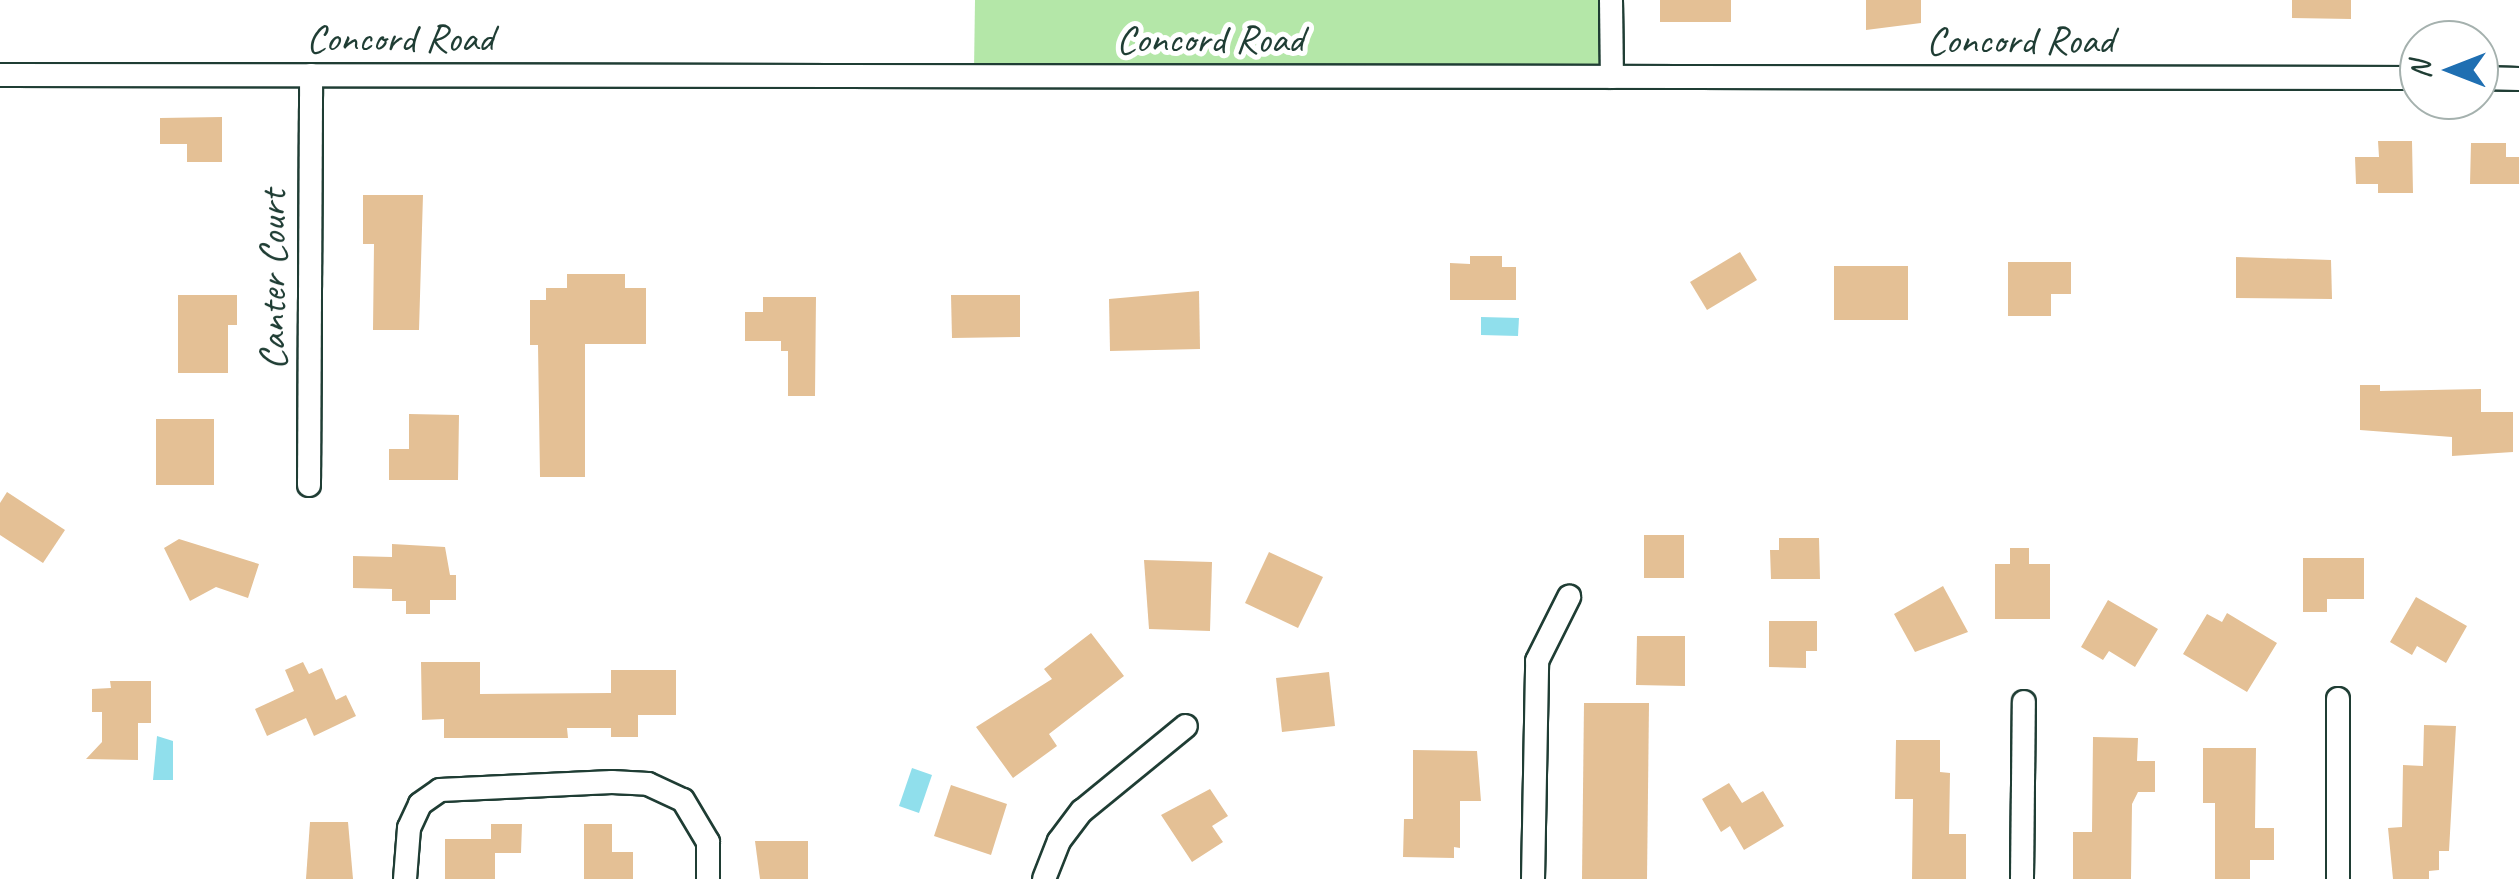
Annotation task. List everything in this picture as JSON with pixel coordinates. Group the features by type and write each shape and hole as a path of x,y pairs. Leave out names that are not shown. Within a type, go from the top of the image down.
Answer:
{"street":[{"path":"1611,0 1612,77"},
{"name":"Concord Road","path":"0,75 2399,78"},
{"name":"Canter Court","path":"309,485 310,76"},
{"path":"1533,879 1537,660 1569,597"},
{"path":"2338,699 2338,879"},
{"path":"2022,879 2024,702"},
{"path":"1044,879 1059,841 1082,810 1186,726"},
{"path":"406,879 408,828 420,804 440,790 612,782 648,784 683,800 708,842 708,879"}],"green space":[{"path":"975,0 1603,0 1604,71 974,71"}],"water":[{"path":"1481,317 1519,318 1518,336 1481,335"},
{"path":"157,736 173,741 173,780 153,780"},
{"path":"912,768 932,775 919,813 899,806"}],"building":[{"path":"1660,0 1731,0 1731,22 1660,22"},
{"path":"1866,0 1921,0 1921,23 1866,30"},
{"path":"2292,0 2351,0 2351,19 2292,18"},
{"path":"222,117 222,162 187,162 187,144 160,144 160,118"},
{"path":"2378,141 2412,141 2413,193 2378,193 2378,184 2356,184 2355,157 2379,157"},
{"path":"2471,143 2506,143 2506,157 2519,157 2519,184 2470,184"},
{"path":"363,195 423,195 419,330 373,330 374,244 363,244"},
{"path":"1740,252 1757,280 1707,310 1690,282"},
{"path":"1470,256 1502,256 1502,267 1516,267 1516,300 1450,300 1450,263 1470,264"},
{"path":"2236,257 2331,260 2332,299 2236,298"},
{"path":"2008,262 2071,262 2071,294 2051,294 2051,316 2008,316"},
{"path":"1834,266 1908,266 1908,320 1834,320"},
{"path":"567,274 625,274 625,288 646,288 646,344 585,344 585,477 540,477 538,345 530,345 530,300 546,300 546,288 567,288"},
{"path":"1199,291 1200,349 1110,351 1109,299"},
{"path":"178,295 237,295 237,325 228,325 228,373 178,373"},
{"path":"951,295 1020,295 1020,337 952,338"},
{"path":"763,297 816,297 815,396 788,396 788,351 781,351 781,341 745,341 745,312 763,312"},
{"path":"2360,385 2380,385 2380,391 2481,389 2481,412 2513,412 2513,452 2452,456 2452,437 2360,430"},
{"path":"409,414 459,415 458,480 389,480 389,449 409,449"},
{"path":"156,419 214,419 214,485 156,485"},
{"path":"7,492 65,530 43,563 0,535 0,503"},
{"path":"1644,535 1684,535 1684,578 1644,578"},
{"path":"1779,538 1819,538 1820,579 1771,579 1770,550 1779,550"},
{"path":"179,539 259,564 248,598 216,587 190,601 164,548"},
{"path":"392,544 445,547 450,575 456,575 456,600 430,600 430,614 406,614 406,601 392,601 392,589 353,588 353,556 392,557"},
{"path":"2010,548 2029,548 2029,564 2050,564 2050,619 1995,619 1995,564 2010,564"},
{"path":"1269,552 1323,577 1298,628 1245,603"},
{"path":"2303,558 2364,558 2364,599 2327,599 2327,612 2303,612"},
{"path":"1144,560 1212,562 1210,631 1149,629"},
{"path":"1943,586 1968,632 1915,652 1894,614"},
{"path":"2416,597 2467,626 2446,663 2417,646 2412,655 2390,642"},
{"path":"2108,600 2158,629 2135,667 2109,651 2103,660 2081,647"},
{"path":"2227,613 2277,643 2247,692 2183,654 2207,614 2222,622"},
{"path":"1769,621 1817,621 1817,651 1806,651 1806,668 1769,667"},
{"path":"1091,633 1124,676 1049,734 1057,746 1013,778 976,727 1052,679 1044,669"},
{"path":"1637,636 1685,636 1685,686 1636,685"},
{"path":"303,662 309,674 322,668 336,700 346,695 356,716 314,736 306,718 267,736 255,709 294,691 285,670"},
{"path":"421,662 480,662 480,694 611,693 611,670 676,670 676,715 638,715 638,737 611,737 611,728 567,728 568,738 444,738 444,719 422,720"},
{"path":"1329,672 1335,726 1282,732 1276,678"},
{"path":"110,681 151,681 151,723 138,723 138,760 86,759 102,742 102,712 92,712 92,689 111,688"},
{"path":"1584,703 1649,703 1647,879 1582,879"},
{"path":"2424,725 2456,726 2449,851 2439,851 2439,870 2429,871 2429,879 2393,879 2388,828 2402,827 2403,765 2423,766"},
{"path":"2093,737 2138,738 2137,761 2155,761 2155,792 2138,792 2132,804 2131,879 2073,879 2073,832 2092,832"},
{"path":"1896,740 1940,740 1940,772 1950,773 1949,834 1966,834 1966,879 1912,879 1913,799 1895,799"},
{"path":"2203,748 2256,748 2255,828 2274,828 2274,860 2250,860 2250,879 2215,879 2215,803 2203,803"},
{"path":"1413,750 1477,751 1481,801 1460,801 1460,848 1454,847 1454,858 1403,857 1404,819 1413,819"},
{"path":"1729,783 1742,803 1763,791 1784,826 1744,850 1730,826 1721,832 1702,799"},
{"path":"951,785 1007,804 991,855 934,836"},
{"path":"1210,789 1228,816 1212,826 1223,842 1192,862 1161,815"},
{"path":"310,822 348,822 353,879 306,879"},
{"path":"491,824 522,824 521,853 495,853 495,879 445,879 445,839 491,839"},
{"path":"584,824 612,824 612,852 633,852 633,879 584,879"},
{"path":"755,841 808,841 808,879 760,879"}]}
